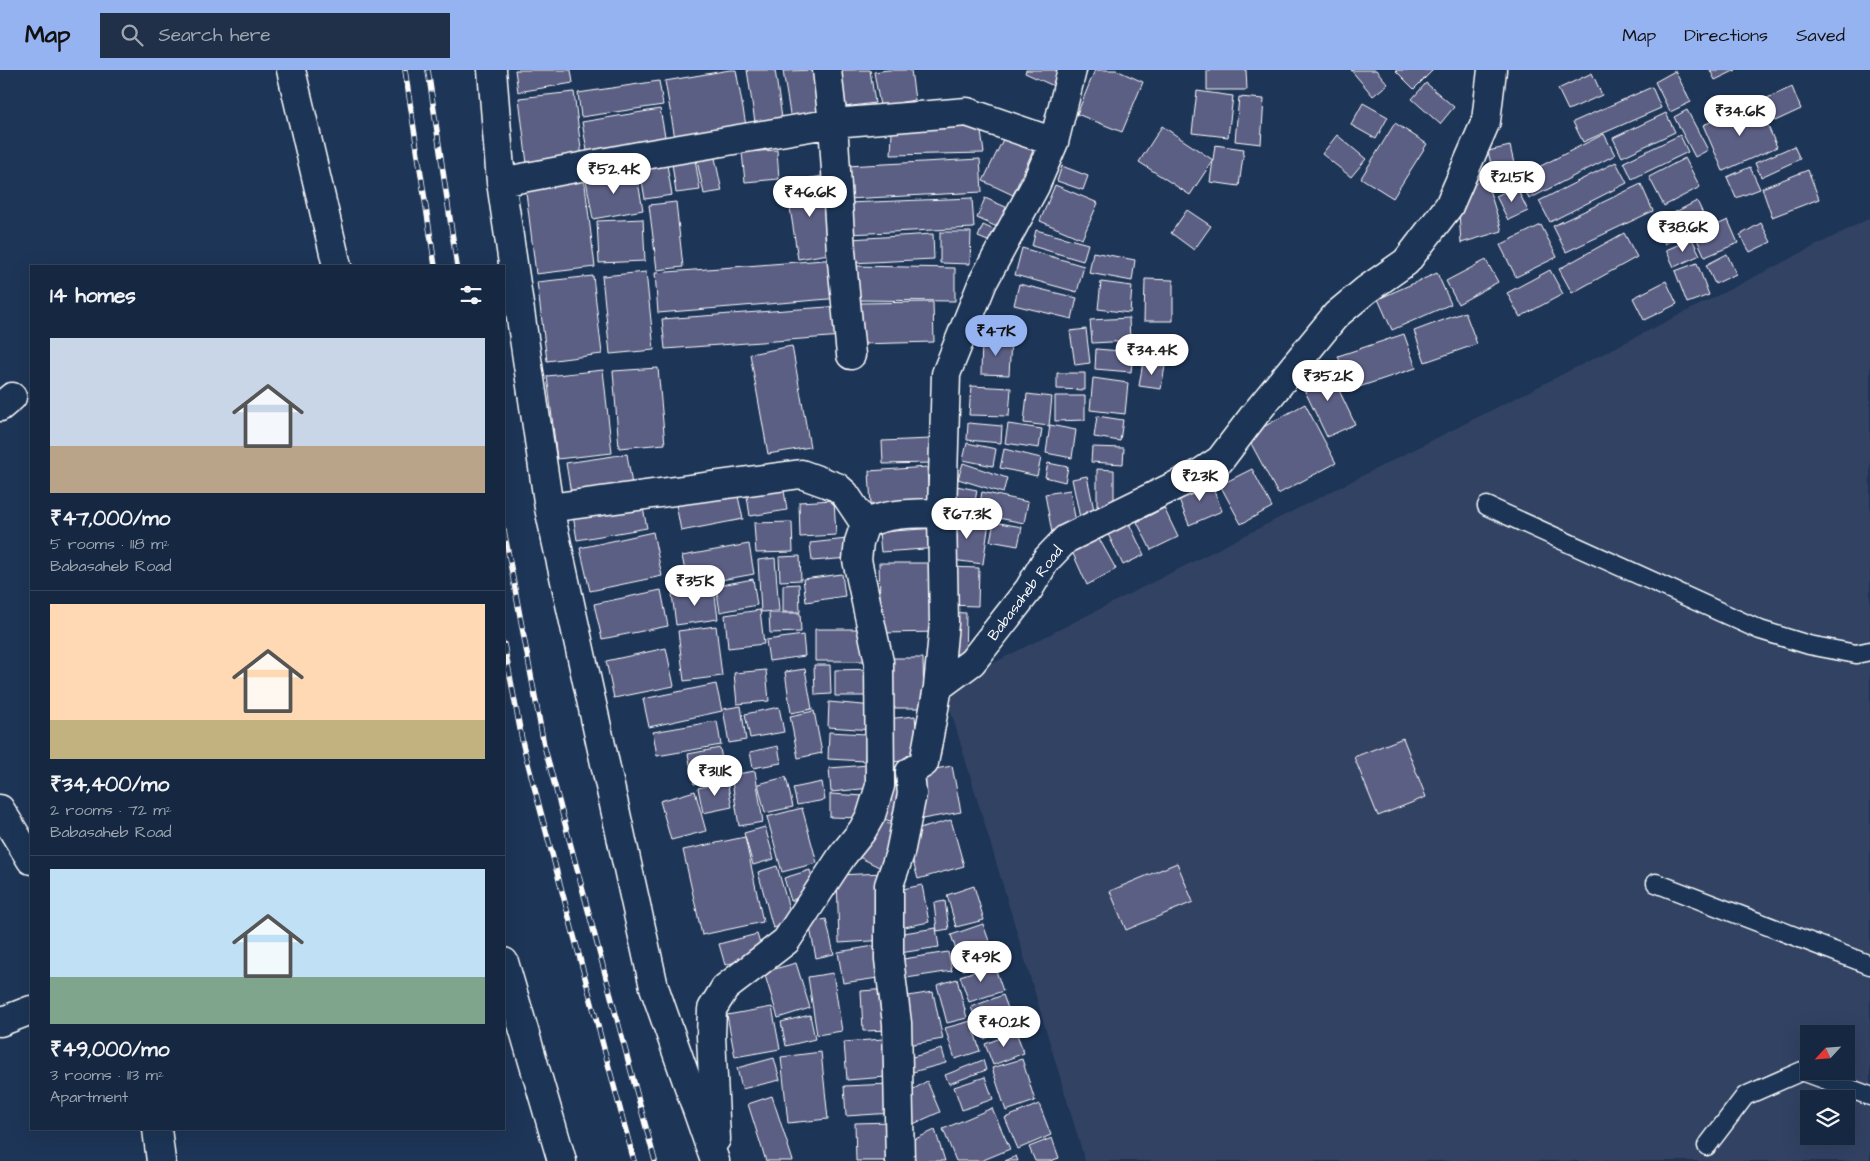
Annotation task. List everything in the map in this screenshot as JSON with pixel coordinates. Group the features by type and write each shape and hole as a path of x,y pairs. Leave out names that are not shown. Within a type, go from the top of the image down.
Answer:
{"street":[{"path":"291,70 337,265"},
{"path":"492,70 501,182 549,508 654,987 716,1161"},
{"path":"827,70 833,123 841,251 851,355"},
{"path":"900,1161 897,1023 889,959 889,885 900,853 912,794 910,772 924,763 938,687 944,623 942,513 946,374 983,282 1036,186 1054,142 1072,70"},
{"name":"Babasaheb Road","path":"938,687 972,662 1029,589 1046,560 1066,539 1199,474 1220,460 1336,315 1366,290 1406,262 1449,206 1486,122 1492,70"},
{"path":"501,182 649,154 833,123 967,112 1054,142"},
{"path":"549,508 801,474 836,487 845,494 865,524"},
{"path":"716,1161 711,1036 712,1010 725,988 786,941 842,856 862,831 871,814 880,786 879,662 857,560 859,542 865,524 877,518 942,513"},
{"path":"0,810 30,858"},
{"path":"505,965 562,1161"},
{"path":"0,1022 30,1010"},
{"path":"157,1130 161,1161"}],"lane":[{"path":"1487,506 1760,630 1818,647 1856,654 1870,650"},
{"path":"1656,883 1870,965"},
{"path":"1707,1146 1745,1096 1802,1071 1870,1096"}],"shaded area":[{"path":"1870,218 1870,1161 1085,1161 944,688"}],"building":[{"path":"515,70 571,70 573,83 518,92"},
{"path":"736,70 747,131 676,144 665,81"},
{"path":"747,70 775,70 782,118 755,122"},
{"path":"820,70 828,114 791,120 783,71"},
{"path":"832,70 870,70 875,103 837,108"},
{"path":"911,70 915,100 880,106 874,72"},
{"path":"1026,70 1064,70 1056,87 1025,73"},
{"path":"1095,70 1116,70 1143,82 1122,132 1077,114"},
{"path":"1207,70 1246,70 1247,90 1207,90"},
{"path":"1351,70 1376,70 1388,84 1373,96"},
{"path":"1395,70 1433,70 1414,89"},
{"path":"1710,70 1736,70 1715,80"},
{"path":"1675,71 1691,102 1670,112 1655,82"},
{"path":"1592,73 1602,95 1568,110 1558,89"},
{"path":"659,81 663,105 581,117 578,93"},
{"path":"1426,83 1454,107 1440,124 1412,99"},
{"path":"1652,87 1661,108 1583,142 1573,122"},
{"path":"1792,87 1801,109 1775,121 1765,99"},
{"path":"1197,91 1233,96 1228,137 1192,133"},
{"path":"574,92 582,157 527,164 519,98"},
{"path":"1239,97 1264,99 1261,144 1235,141"},
{"path":"1363,103 1388,117 1376,139 1351,125"},
{"path":"1758,103 1777,147 1723,171 1703,125"},
{"path":"660,109 666,142 588,156 582,122"},
{"path":"1687,110 1708,150 1695,157 1674,117"},
{"path":"1666,113 1675,132 1622,157 1613,138"},
{"path":"1395,123 1427,144 1393,198 1361,178"},
{"path":"980,125 984,153 891,155 892,132"},
{"path":"1162,126 1213,160 1190,195 1139,162"},
{"path":"1007,131 1036,144 1013,195 983,181"},
{"path":"1604,134 1615,155 1529,199 1519,177"},
{"path":"1337,135 1366,159 1351,177 1322,154"},
{"path":"1680,135 1688,152 1632,179 1624,162"},
{"path":"1215,145 1244,149 1239,186 1210,182"},
{"path":"1510,146 1518,181 1496,186 1488,151"},
{"path":"1794,146 1800,159 1761,177 1755,163"},
{"path":"777,150 779,179 745,182 742,152"},
{"path":"715,158 722,191 704,194 697,161"},
{"path":"1685,158 1700,187 1664,206 1649,177"},
{"path":"666,159 672,195 645,199 639,163"},
{"path":"695,159 700,190 676,193 672,163"},
{"path":"980,159 982,192 848,199 846,166"},
{"path":"1616,162 1627,183 1550,222 1539,201"},
{"path":"1062,166 1088,176 1083,190 1057,181"},
{"path":"1750,167 1760,189 1736,198 1727,177"},
{"path":"1808,170 1819,199 1772,217 1762,188"},
{"path":"636,171 643,210 593,219 586,180"},
{"path":"1484,173 1502,231 1461,243 1458,198"},
{"path":"823,176 835,253 798,259 786,182"},
{"path":"584,177 595,267 536,274 525,184"},
{"path":"1641,184 1653,211 1566,252 1553,226"},
{"path":"1055,185 1098,203 1082,239 1040,221"},
{"path":"1516,186 1528,211 1508,220 1496,196"},
{"path":"972,198 974,228 849,234 847,203"},
{"path":"985,198 1015,211 1006,231 977,218"},
{"path":"1697,201 1707,222 1665,244 1654,223"},
{"path":"676,202 683,267 657,270 649,205"},
{"path":"1187,210 1211,226 1194,250 1171,233"},
{"path":"643,219 645,261 599,263 597,221"},
{"path":"1728,220 1738,243 1705,257 1695,235"},
{"path":"1761,223 1771,242 1750,252 1740,235"},
{"path":"983,225 1005,235 1000,246 978,237"},
{"path":"1541,225 1557,257 1516,277 1500,245"},
{"path":"1036,230 1088,244 1083,261 1032,246"},
{"path":"940,232 971,232 970,264 940,263"},
{"path":"1624,233 1637,257 1572,293 1559,269"},
{"path":"933,234 934,259 851,263 850,239"},
{"path":"1692,239 1700,255 1674,267 1666,250"},
{"path":"1022,248 1084,266 1077,292 1015,275"},
{"path":"1093,252 1135,260 1132,281 1089,273"},
{"path":"1727,254 1736,274 1715,284 1706,265"},
{"path":"837,259 841,298 658,313 655,273"},
{"path":"1486,260 1498,282 1458,304 1446,281"},
{"path":"1697,263 1709,295 1687,303 1675,271"},
{"path":"855,266 955,268 955,301 854,300"},
{"path":"1550,270 1563,294 1520,317 1507,293"},
{"path":"646,272 654,350 610,354 602,276"},
{"path":"1437,273 1451,304 1392,330 1378,299"},
{"path":"593,276 602,354 547,361 537,282"},
{"path":"1145,279 1173,280 1173,321 1144,321"},
{"path":"1666,281 1677,304 1644,320 1633,298"},
{"path":"1101,282 1132,286 1130,313 1098,309"},
{"path":"1019,284 1077,298 1072,319 1014,305"},
{"path":"933,302 934,342 860,344 859,303"},
{"path":"841,306 843,336 665,349 662,319"},
{"path":"1465,312 1477,344 1425,362 1414,331"},
{"path":"1129,318 1130,341 1092,343 1090,320"},
{"path":"1086,329 1090,363 1075,365 1070,331"},
{"path":"1404,334 1416,368 1350,390 1338,356"},
{"path":"982,339 1011,341 1009,375 981,374"},
{"path":"792,346 810,447 768,454 750,354"},
{"path":"1096,349 1133,352 1131,372 1095,369"},
{"path":"1143,362 1165,366 1161,389 1139,386"},
{"path":"1328,367 1355,424 1327,437 1300,381"},
{"path":"658,368 665,444 619,448 613,371"},
{"path":"603,370 612,453 557,459 547,376"},
{"path":"1057,373 1085,373 1085,390 1057,389"},
{"path":"1093,378 1128,383 1125,414 1090,410"},
{"path":"971,386 1011,388 1009,416 969,415"},
{"path":"1027,394 1052,397 1049,426 1024,423"},
{"path":"1055,396 1085,396 1085,420 1055,421"},
{"path":"1305,404 1336,463 1278,494 1247,436"},
{"path":"1097,416 1123,420 1120,441 1094,437"},
{"path":"968,423 1002,426 1001,443 967,440"},
{"path":"1008,424 1042,429 1039,448 1005,443"},
{"path":"1050,425 1076,430 1072,458 1046,453"},
{"path":"931,439 932,463 883,464 882,441"},
{"path":"967,443 996,449 993,466 963,460"},
{"path":"1092,447 1124,448 1123,464 1091,462"},
{"path":"1004,449 1041,458 1037,476 1000,468"},
{"path":"627,454 633,491 572,500 566,463"},
{"path":"963,463 1007,478 1003,493 958,479"},
{"path":"1048,463 1068,467 1065,482 1045,477"},
{"path":"927,467 929,503 871,506 869,471"},
{"path":"1097,469 1114,470 1114,506 1097,506"},
{"path":"1252,469 1272,507 1241,524 1220,485"},
{"path":"1087,476 1095,515 1080,518 1072,479"},
{"path":"1210,480 1222,511 1189,525 1177,494"},
{"path":"783,484 787,510 750,516 746,490"},
{"path":"956,486 977,490 973,513 952,509"},
{"path":"1070,490 1077,528 1052,533 1045,494"},
{"path":"737,492 743,519 681,531 676,504"},
{"path":"982,492 1028,502 1024,523 978,514"},
{"path":"641,498 647,528 577,540 572,509"},
{"path":"834,500 836,535 800,537 799,502"},
{"path":"1164,508 1178,537 1151,550 1137,522"},
{"path":"950,517 989,522 983,564 944,559"},
{"path":"1126,517 1144,555 1123,565 1104,526"},
{"path":"792,522 793,552 756,553 754,523"},
{"path":"994,522 1022,527 1018,546 990,541"},
{"path":"937,528 939,548 881,552 879,532"},
{"path":"653,532 662,576 590,591 580,548"},
{"path":"1097,535 1116,569 1087,585 1070,547"},
{"path":"847,539 849,558 812,561 810,543"},
{"path":"749,544 754,574 688,586 682,556"},
{"path":"800,556 801,580 780,581 779,557"},
{"path":"775,558 779,611 761,612 758,560"},
{"path":"879,563 940,563 941,632 881,633"},
{"path":"946,567 979,568 978,606 946,605"},
{"path":"842,574 845,596 806,602 803,579"},
{"path":"753,579 757,605 720,612 716,586"},
{"path":"799,584 800,612 783,612 783,585"},
{"path":"714,588 718,619 676,625 672,594"},
{"path":"661,590 668,626 602,639 594,604"},
{"path":"760,610 764,644 728,648 725,615"},
{"path":"945,612 966,613 965,663 945,663"},
{"path":"769,613 800,613 801,632 770,633"},
{"path":"716,626 722,676 684,681 678,631"},
{"path":"815,629 864,629 864,661 815,661"},
{"path":"803,635 805,656 769,661 766,640"},
{"path":"666,648 674,686 614,698 606,661"},
{"path":"886,658 923,658 924,708 886,708"},
{"path":"814,665 830,665 831,694 815,695"},
{"path":"805,669 812,709 791,713 785,672"},
{"path":"876,669 877,696 835,696 835,670"},
{"path":"766,670 769,701 737,704 734,673"},
{"path":"716,684 722,711 649,727 643,699"},
{"path":"829,702 874,706 873,730 828,727"},
{"path":"741,706 746,740 729,743 723,709"},
{"path":"779,707 784,732 750,738 745,714"},
{"path":"814,711 822,753 798,758 790,716"},
{"path":"915,716 919,760 890,762 886,719"},
{"path":"717,721 721,745 657,756 653,732"},
{"path":"829,732 866,734 865,761 828,759"},
{"path":"1403,738 1426,797 1378,816 1354,757"},
{"path":"778,746 781,763 753,768 750,752"},
{"path":"720,748 725,778 694,784 688,754"},
{"path":"869,765 871,788 831,792 829,768"},
{"path":"952,766 961,812 922,819 913,773"},
{"path":"755,771 763,822 739,826 731,775"},
{"path":"786,777 793,807 765,813 758,784"},
{"path":"885,778 909,785 897,823 873,816"},
{"path":"727,781 732,807 703,813 698,788"},
{"path":"822,782 825,800 797,805 793,788"},
{"path":"695,791 706,831 671,840 660,801"},
{"path":"830,794 864,796 862,818 830,817"},
{"path":"802,808 817,863 782,872 767,817"},
{"path":"878,818 900,830 883,869 859,857"},
{"path":"951,820 964,866 918,879 905,833"},
{"path":"765,827 774,859 753,865 744,833"},
{"path":"745,837 763,922 702,935 683,850"},
{"path":"1177,863 1193,902 1126,930 1110,891"},
{"path":"777,866 793,923 773,928 758,872"},
{"path":"810,870 815,889 791,901 784,878"},
{"path":"884,873 887,940 839,943 837,875"},
{"path":"922,885 929,922 900,928 893,891"},
{"path":"974,886 984,920 956,927 947,895"},
{"path":"945,901 949,929 937,931 934,903"},
{"path":"826,919 834,954 816,958 809,923"},
{"path":"983,924 995,958 963,970 951,935"},
{"path":"936,928 939,947 900,953 897,934"},
{"path":"757,934 763,954 725,965 719,944"},
{"path":"880,945 885,977 843,983 838,952"},
{"path":"948,952 952,971 900,979 897,960"},
{"path":"796,963 810,1008 778,1018 764,972"},
{"path":"994,965 1003,991 969,1002 960,976"},
{"path":"833,973 842,1031 817,1035 808,977"},
{"path":"957,979 967,1018 947,1023 937,985"},
{"path":"888,989 890,1030 863,1031 861,991"},
{"path":"933,992 943,1039 907,1045 902,997"},
{"path":"1003,995 1015,1027 984,1039 971,1007"},
{"path":"772,1007 780,1049 735,1057 727,1015"},
{"path":"810,1015 815,1039 786,1046 781,1022"},
{"path":"971,1021 980,1051 955,1059 945,1028"},
{"path":"1016,1032 1024,1053 993,1065 985,1044"},
{"path":"883,1039 886,1077 847,1080 844,1042"},
{"path":"942,1049 946,1063 909,1073 905,1059"},
{"path":"821,1052 828,1119 788,1123 781,1057"},
{"path":"774,1058 780,1080 742,1089 737,1068"},
{"path":"1022,1059 1035,1101 1006,1111 992,1068"},
{"path":"983,1060 986,1070 949,1084 945,1075"},
{"path":"985,1077 993,1099 962,1110 954,1087"},
{"path":"927,1081 940,1112 911,1125 904,1095"},
{"path":"890,1084 892,1113 846,1116 844,1086"},
{"path":"772,1096 793,1161 766,1161 748,1104"},
{"path":"1039,1104 1051,1135 1018,1149 1005,1118"},
{"path":"992,1108 1010,1149 981,1161 956,1161 943,1129"},
{"path":"891,1122 891,1161 856,1161 855,1123"},
{"path":"935,1130 945,1161 908,1161 902,1145"},
{"path":"1052,1138 1059,1158 1050,1161 1035,1161 1029,1147"},
{"path":"1016,1156 1018,1161 1005,1161"}],"railway":[{"path":"405,70 435,265"},
{"path":"428,70 457,265"},
{"path":"505,535 544,745 655,1161"},
{"path":"505,649 523,745 634,1161"}]}
